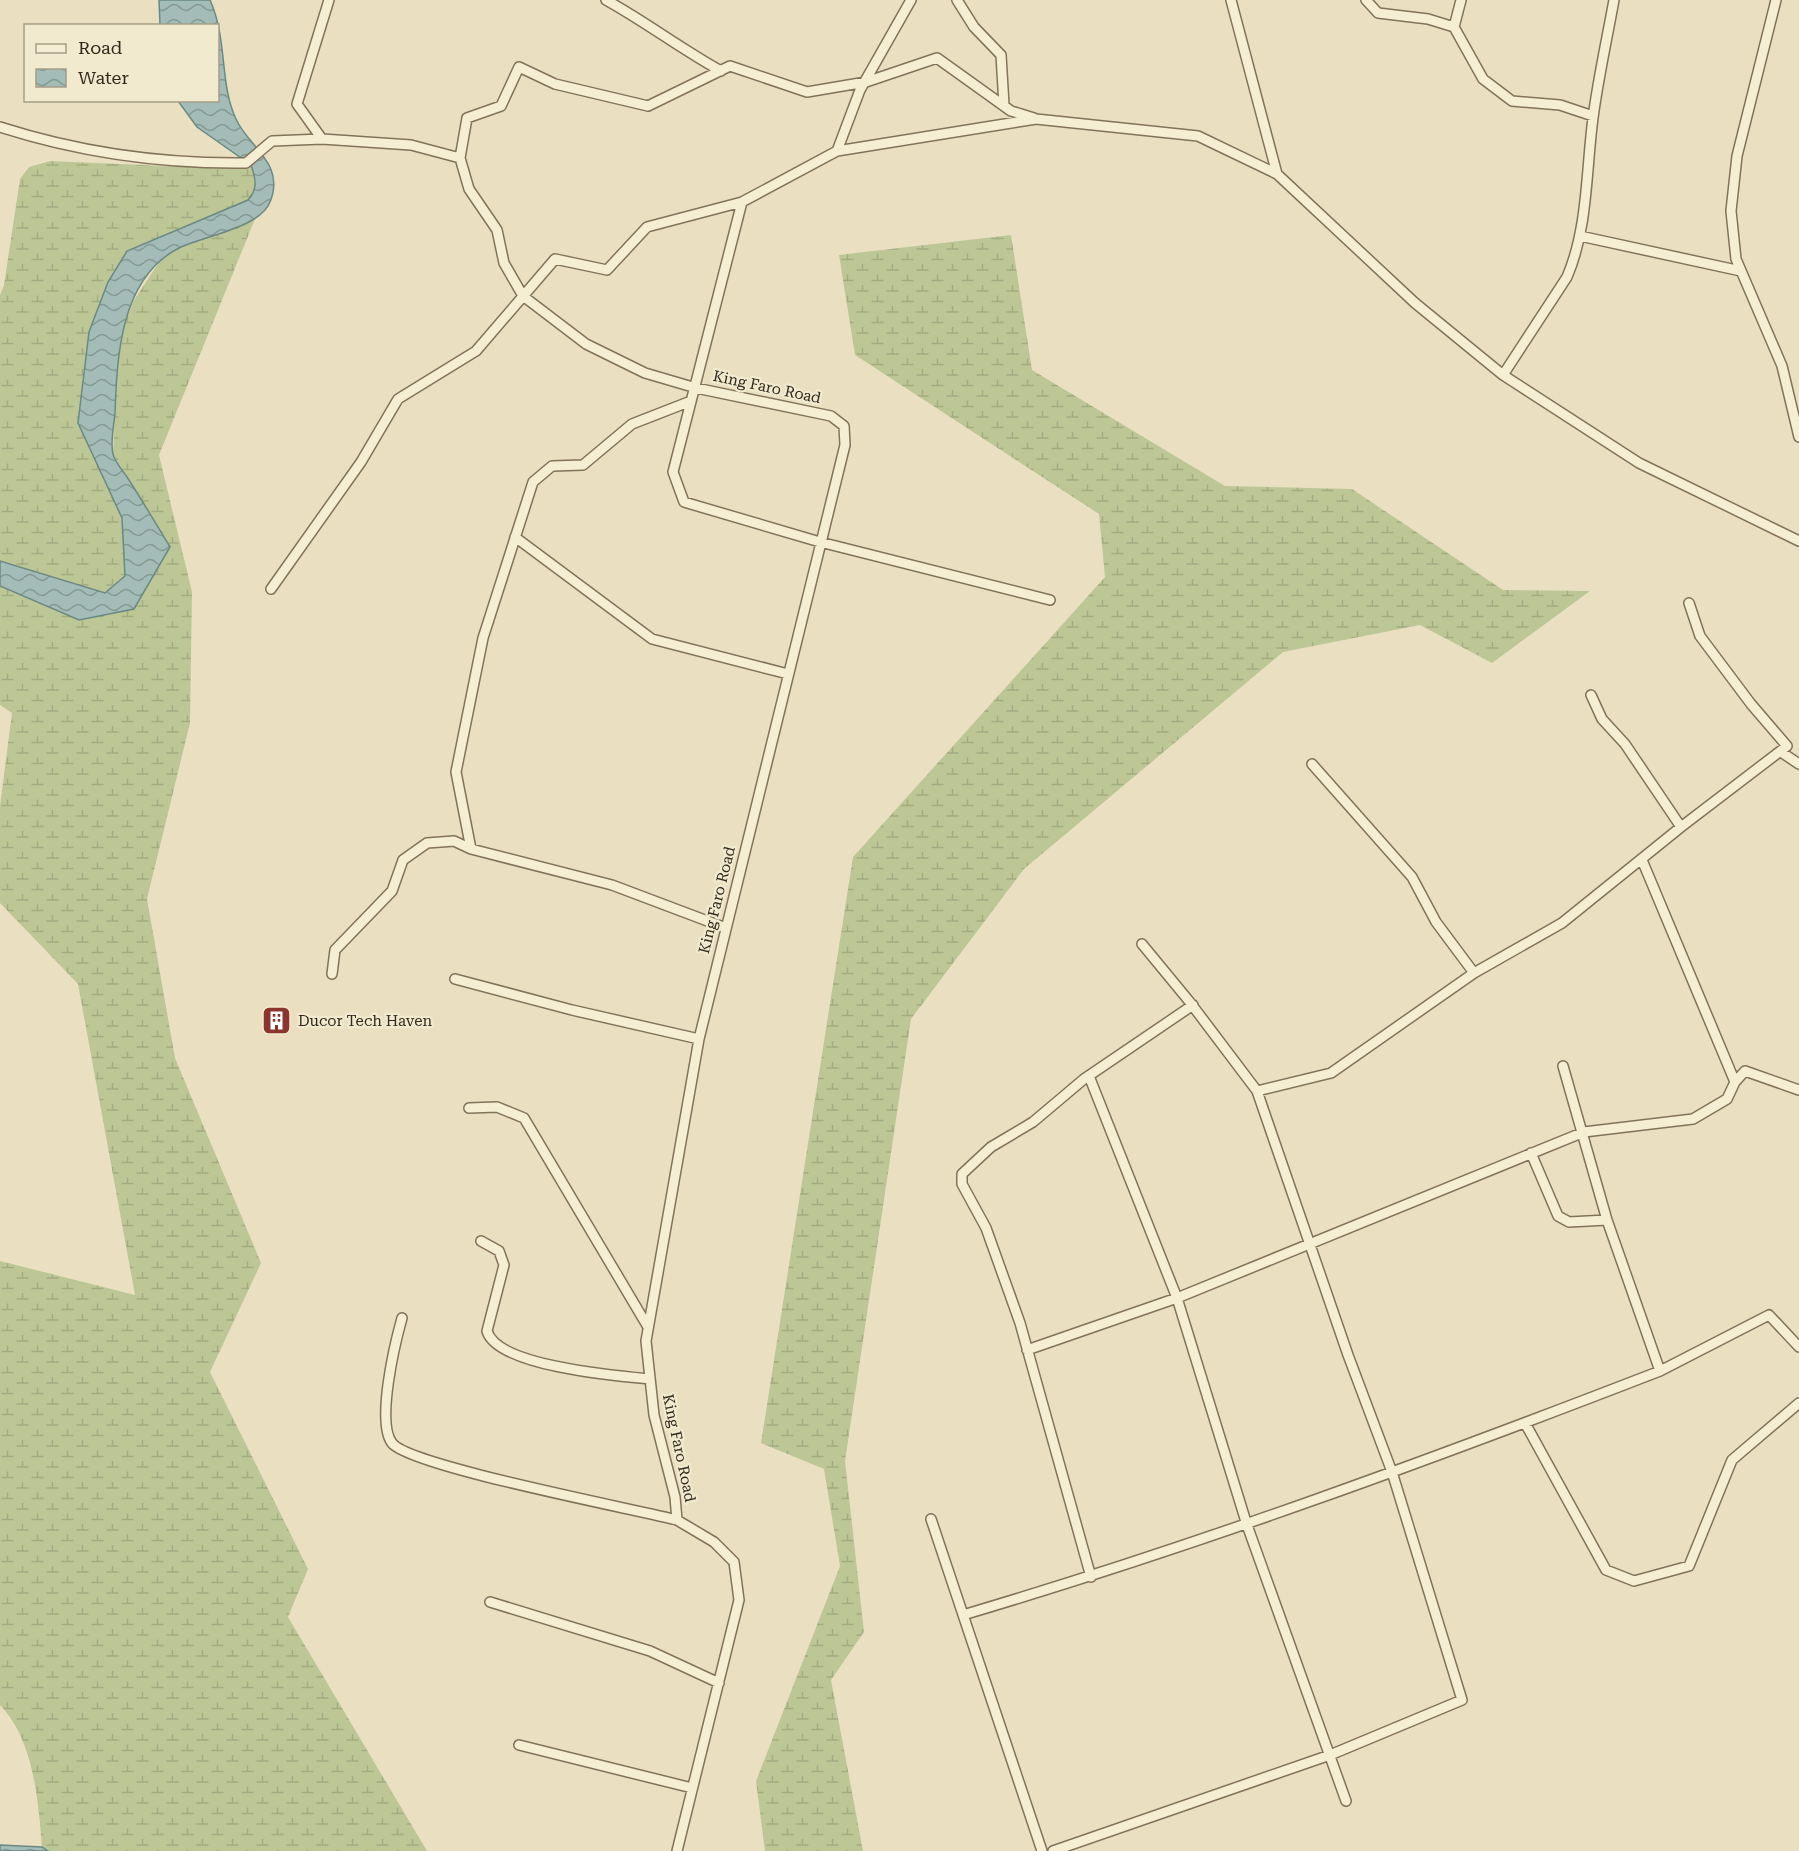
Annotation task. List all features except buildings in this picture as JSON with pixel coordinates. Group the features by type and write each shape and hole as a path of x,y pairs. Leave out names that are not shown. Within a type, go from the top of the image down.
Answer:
{"street":[{"path":"322,139 297,104 329,0"},
{"path":"606,0 642,19 690,54 721,71"},
{"path":"837,151 860,90 910,0"},
{"path":"957,0 974,27 1001,55 1004,105"},
{"path":"1231,0 1277,174"},
{"path":"1366,0 1378,13 1428,19 1454,27"},
{"path":"1461,0 1454,27 1483,79 1512,101 1560,105 1593,116"},
{"path":"1503,375 1567,277 1580,237 1593,116 1614,0"},
{"path":"1776,0 1737,156 1731,211 1736,260 1782,366 1799,437"},
{"path":"0,127 119,155 212,164 246,163 272,141 322,139 411,145 460,159 467,118 501,106 519,67 555,84 648,106 730,66 807,92 866,82 938,58 1011,111 1036,119 1198,135 1277,174 1415,303 1503,375 1639,463 1799,541"},
{"path":"271,589 361,462 398,399 476,351 555,259 608,270 647,227 742,202 837,151 1036,119"},
{"name":"King Faro Road","path":"460,159 469,189 496,230 504,263 523,296 586,345 645,373 696,388 831,416 844,426 844,445 699,1039 645,1341 654,1415 675,1497 677,1520 714,1542 734,1562 739,1600 677,1851"},
{"path":"742,202 673,472 684,502 820,542 1050,600"},
{"path":"1580,237 1741,271"},
{"path":"471,849 456,772 483,638 533,482 552,466 583,465 632,423 691,401"},
{"path":"515,537 651,639 788,675"},
{"path":"1257,1091 1331,1073 1474,974 1562,923 1787,746 1750,704 1700,636 1689,603"},
{"path":"1591,695 1602,719 1625,744 1682,827"},
{"path":"1781,752 1799,764"},
{"path":"1312,764 1412,877 1436,922 1474,974"},
{"path":"332,974 335,950 392,891 403,861 427,843 454,841 471,849 612,885 726,928"},
{"path":"1642,860 1735,1082"},
{"path":"1053,1851 1330,1755 1462,1700 1392,1472 1308,1242 1257,1091 1142,944"},
{"path":"455,979 572,1010 699,1039"},
{"path":"1091,1577 1028,1350 986,1228 962,1184 962,1174 991,1147 1033,1122 1089,1076 1192,1005"},
{"path":"1563,1066 1584,1132 1607,1220 1660,1371"},
{"path":"1028,1350 1177,1298 1308,1242 1584,1132 1693,1119 1727,1099 1735,1082 1745,1071 1799,1090"},
{"path":"1089,1076 1177,1298 1247,1525 1347,1801"},
{"path":"469,1108 497,1107 524,1118 648,1327"},
{"path":"1531,1153 1558,1216 1569,1222 1607,1220"},
{"path":"482,1241 499,1251 504,1265 487,1331 489,1340 501,1350 581,1373 650,1379"},
{"path":"963,1615 1091,1577 1247,1525 1525,1423 1660,1371 1769,1316 1799,1347"},
{"path":"402,1318 388,1369 387,1425 390,1441 398,1450 468,1473 677,1520"},
{"path":"1525,1423 1606,1570 1634,1581 1689,1566 1732,1460 1799,1403"},
{"path":"931,1519 1042,1851"},
{"path":"490,1602 650,1651 719,1683"},
{"path":"519,1744 692,1788"}],"green space":[{"path":"50,161 213,168 251,166 255,180 255,188 248,200 127,251 78,423 122,518 125,576 105,593 0,561 0,295 4,285 20,179 29,167"},
{"path":"255,219 159,455 192,592 190,723 147,899 175,1058 261,1263 210,1372 308,1569 288,1617 427,1851 48,1851 42,1847 36,1790 27,1753 11,1719 0,1705 0,1261 135,1295 78,984 0,903 0,806 12,713 0,705 0,586 79,620 170,547 113,454 117,355 124,325 134,300 160,261 178,248"},
{"path":"1011,235 1032,370 1225,486 1352,489 1503,590 1590,591 1492,663 1420,625 1283,652 1024,869 911,1019 845,1461 864,1632 831,1680 863,1851 765,1851 756,1781 840,1566 824,1469 761,1443 853,857 1105,577 1099,514 855,355 839,255"}],"water":[{"path":"159,0 210,0 218,24 160,24"},
{"path":"219,30 231,105 242,129 264,156 273,177 274,188 270,202 255,218 243,225 179,248 159,261 144,279 133,299 121,344 112,450 117,463 170,547 134,609 79,620 0,586 0,561 105,593 125,576 122,518 78,423 89,332 108,282 127,251 248,200 251,196 255,188 255,179 251,165 197,127 179,102 219,102"},
{"path":"0,1845 42,1847 48,1851 0,1851"}],"place":[{"name":"Ducor Tech Haven","path":"277,1021"}]}
